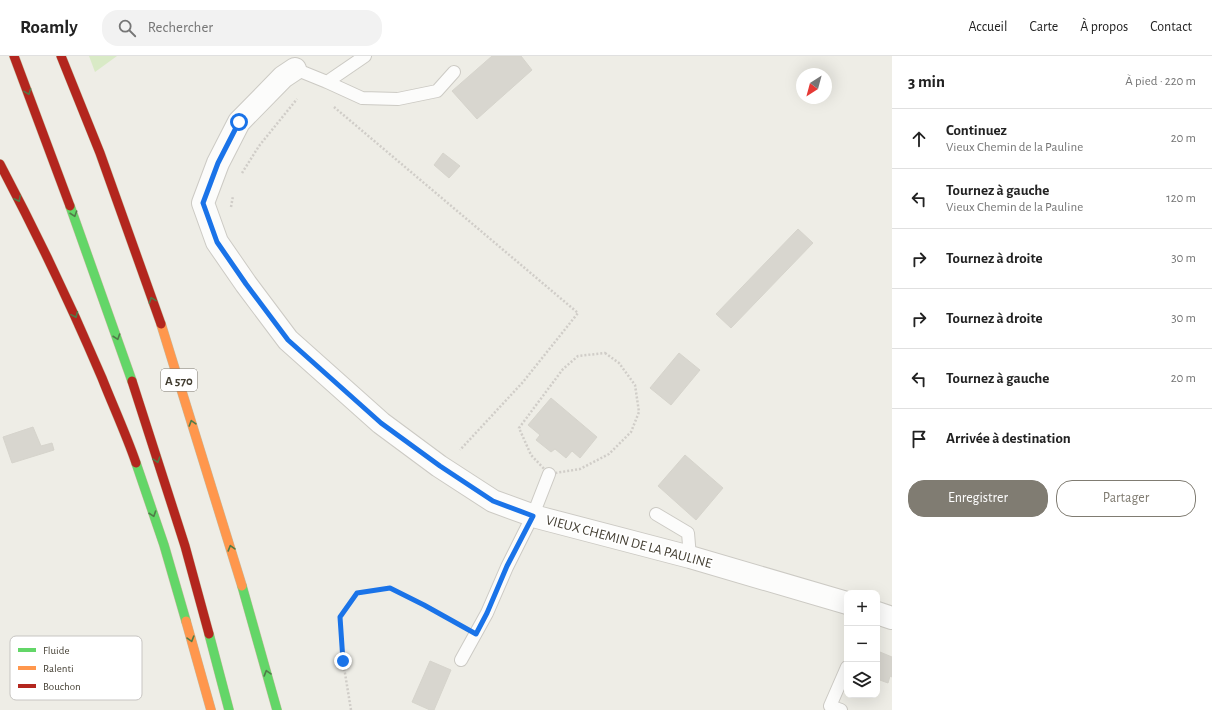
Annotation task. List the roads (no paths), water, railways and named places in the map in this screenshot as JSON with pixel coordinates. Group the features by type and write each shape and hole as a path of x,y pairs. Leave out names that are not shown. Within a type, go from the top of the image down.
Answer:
{"highway":[{"path":"14,56 59,174 127,366 185,547 229,710"},
{"name":"A 570","path":"62,56 100,153 168,343 230,546 277,710"},
{"path":"0,164 41,243 68,301 128,441 164,545 211,710"}],"street":[{"name":"VIEUX CHEMIN DE LA PAULINE","path":"295,69 283,77 239,122 218,163 203,203 217,242 288,340 381,423 444,469 493,501 533,516 690,556 844,602"},
{"path":"880,614 892,618"}],"lane":[{"path":"327,82 364,56"},
{"path":"295,69 362,98 398,98 437,91 454,72"},
{"path":"461,660 487,613 507,566 533,516 549,474"},
{"path":"656,514 688,533 690,556"},
{"path":"832,709 844,675"}]}
